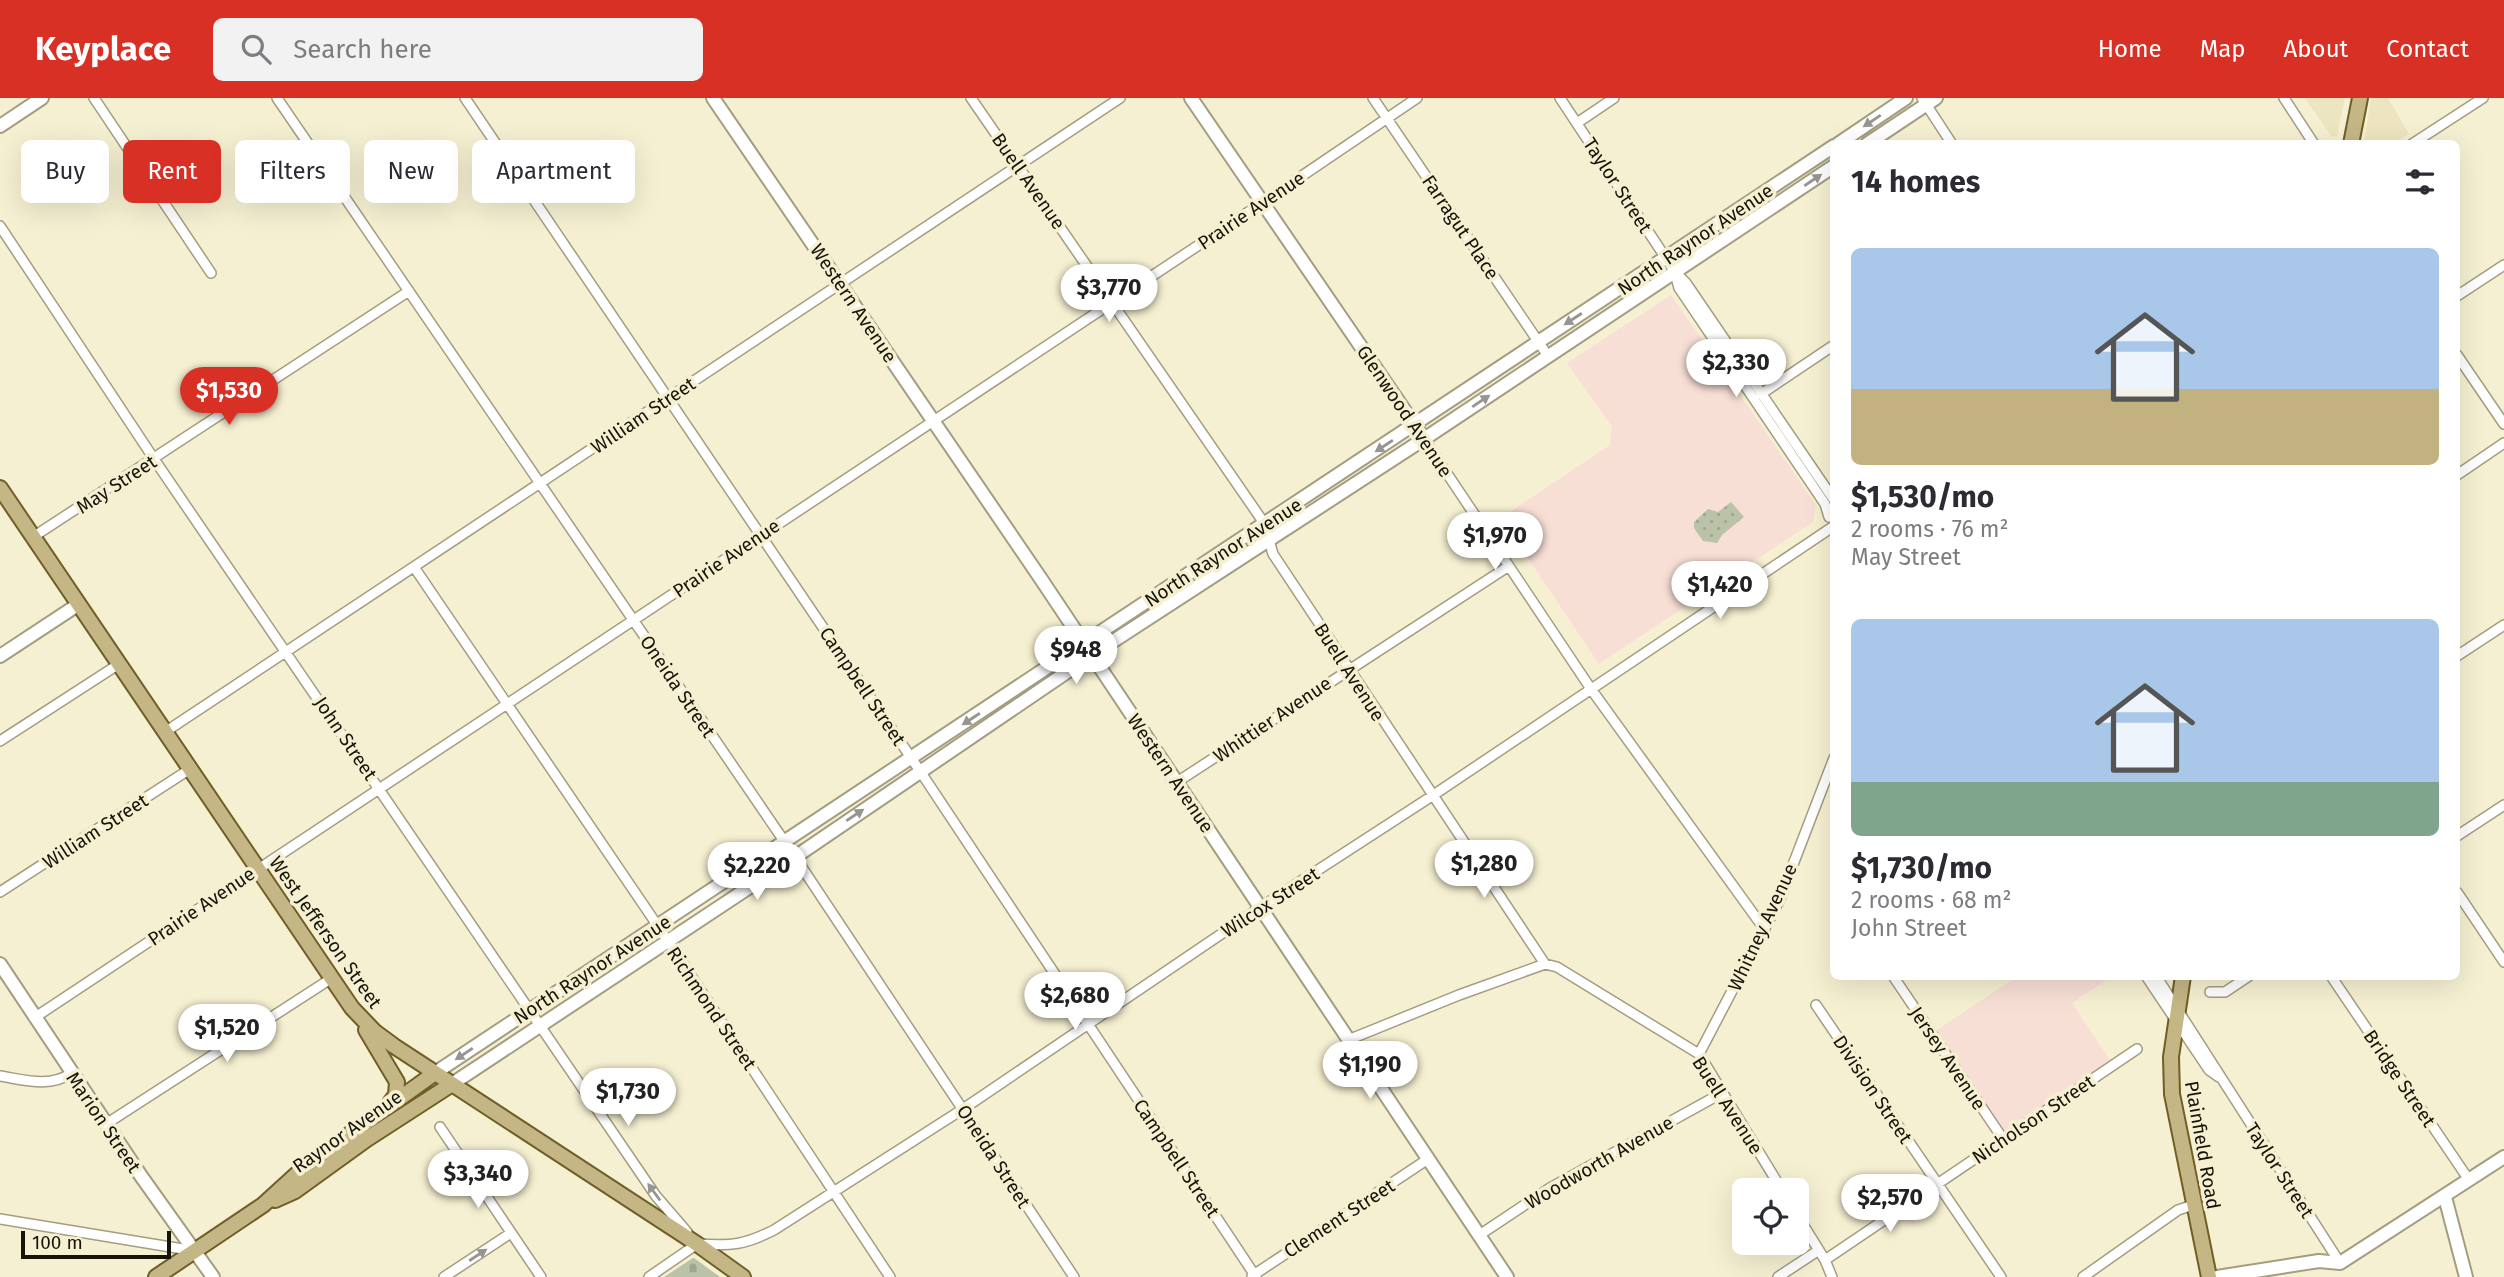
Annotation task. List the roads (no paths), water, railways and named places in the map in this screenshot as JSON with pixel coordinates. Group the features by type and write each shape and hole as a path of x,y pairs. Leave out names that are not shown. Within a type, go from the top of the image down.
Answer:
{"main road":[{"path":"0,126 42,98"},
{"name":"Western Avenue","path":"713,98 934,420 1507,1277"},
{"name":"Glenwood Avenue","path":"1191,98 1424,439"},
{"name":"North Raynor Avenue","path":"1843,140 1906,98"},
{"path":"2352,140 2360,98"},
{"path":"1873,140 1928,100"},
{"name":"North Raynor Avenue","path":"452,1084 920,771 1264,523 1415,426 1830,149"},
{"name":"North Raynor Avenue","path":"435,1073 912,758 1269,539 1424,439 1830,169"},
{"path":"1604,299 1613,313"},
{"name":"West Jefferson Street","path":"0,488 352,1008 375,1032 743,1277"},
{"path":"0,656 79,604"},
{"name":"Marion Street","path":"0,964 106,1124 213,1277"},
{"name":"Plainfield Road","path":"2182,980 2171,1057 2172,1094 2209,1277"},
{"path":"352,1008 397,1082 396,1095 387,1107"},
{"name":"Raynor Avenue","path":"156,1277 262,1205 307,1164 435,1073"},
{"name":"Raynor Avenue","path":"262,1205 295,1191 367,1139 452,1084"},
{"path":"2217,1277 2319,1261 2340,1263 2504,1157"},
{"path":"2445,1197 2466,1277"}],"street":[{"path":"94,98 211,273"},
{"name":"Oneida Street","path":"277,98 785,842 1074,1277"},
{"name":"Campbell Street","path":"465,98 912,758 1253,1276"},
{"name":"Buell Avenue","path":"971,98 1264,523 1273,554 1545,964 1557,967 1699,1054 1775,1178"},
{"name":"William Street","path":"165,732 1120,98"},
{"name":"Farragut Place","path":"1373,98 1548,356"},
{"name":"Prairie Avenue","path":"34,1018 1417,98"},
{"name":"Taylor Street","path":"1560,98 1675,272 1686,283 1830,494"},
{"path":"1577,123 1614,98"},
{"path":"2284,98 2311,140"},
{"path":"2418,140 2483,98"},
{"path":"1928,100 1950,140"},
{"name":"John Street","path":"0,226 154,459 656,1196 697,1244"},
{"path":"2460,294 2504,265"},
{"name":"Taylor Street","path":"1675,272 1679,288 1830,510"},
{"name":"May Street","path":"33,537 409,291"},
{"path":"1761,394 1830,348"},
{"path":"2460,359 2504,424"},
{"name":"Glenwood Avenue","path":"1424,439 1591,689 1765,930"},
{"path":"2460,473 2504,443"},
{"name":"Wilcox Street","path":"697,1244 733,1246 755,1240 774,1230 963,1109 1261,907 1830,532"},
{"name":"Richmond Street","path":"414,566 658,926 890,1277"},
{"name":"Whittier Avenue","path":"1177,782 1509,566"},
{"path":"2460,654 2504,625"},
{"path":"0,741 119,664"},
{"name":"Whitney Avenue","path":"1699,1054 1779,901 1830,768"},
{"name":"William Street","path":"0,892 190,769"},
{"path":"2460,834 2504,805"},
{"path":"2460,896 2504,962"},
{"path":"1348,1040 1545,964"},
{"path":"106,1124 331,978"},
{"name":"Jersey Avenue","path":"1897,980 2003,1139"},
{"name":"Taylor Street","path":"2149,980 2176,1013"},
{"name":"Taylor Street","path":"2158,980 2209,1070 2219,1077 2340,1263"},
{"path":"2210,992 2225,992 2243,980"},
{"name":"Bridge Street","path":"2334,980 2469,1180"},
{"name":"Division Street","path":"1816,1005 2001,1277"},
{"name":"Nicholson Street","path":"1825,1260 2137,1049"},
{"path":"0,1076 42,1083 60,1081 72,1073"},
{"name":"Woodworth Avenue","path":"1478,1236 1550,1188 1722,1093"},
{"path":"440,1127 541,1277"},
{"name":"Clement Street","path":"1253,1276 1428,1159"},
{"path":"2083,1277 2178,1210 2193,1205"},
{"path":"0,1219 195,1251"},
{"path":"444,1277 511,1233"},
{"path":"1809,1234 1832,1277"},
{"path":"649,1277 697,1244"},
{"path":"1779,1277 1819,1250"}]}
